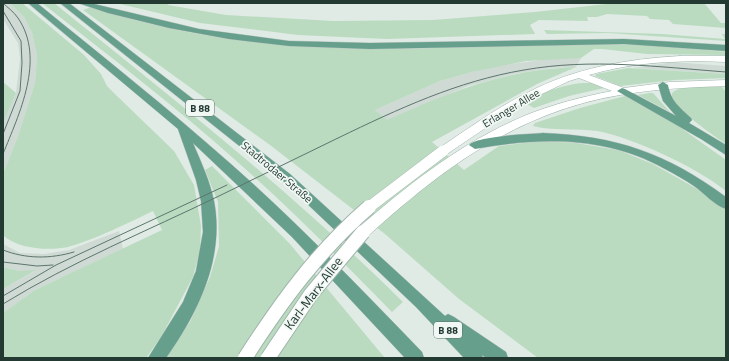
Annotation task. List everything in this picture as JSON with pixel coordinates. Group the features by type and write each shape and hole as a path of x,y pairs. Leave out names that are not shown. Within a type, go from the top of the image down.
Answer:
{"main road":[{"name":"B 88","path":"32,3 182,129 255,193 327,263 416,358"},
{"name":"Stadtrodaer Straße","path":"64,3 200,108 286,177 421,302 475,358"},
{"path":"82,3 181,28 232,36 317,44 420,45 590,41 672,43 726,48"},
{"name":"Erlanger Allee","path":"363,232 447,155 526,97 543,88 579,75 641,62 680,59 726,59"},
{"path":"579,75 622,91 704,136 726,151"},
{"name":"Erlanger Allee","path":"332,242 389,189 447,155 475,145 505,128 549,110 584,99 622,91 663,86 726,83"},
{"path":"663,86 663,91 668,101 704,136"},
{"path":"156,358 177,330 195,294 207,263 209,211 205,191 182,129"},
{"path":"475,145 506,138 540,135 575,137 609,142 638,151 660,162 702,186 726,204"},
{"name":"Karl-Marx-Allee","path":"268,358 287,327 311,294 363,232"},
{"name":"Karl-Marx-Allee","path":"245,358 291,290 332,242"},
{"path":"421,302 500,358"}],"shaded area":[{"path":"3,3 10,3 24,17 32,33 37,55 35,83 18,136 3,174 3,124 16,93 20,58 18,43 3,19"},
{"path":"556,58 581,58 576,67 552,68 514,74 468,86 387,121 375,110 440,81 498,66"},
{"path":"673,62 726,66 726,74 633,68"},
{"path":"119,231 123,249 35,290 3,313 3,289 35,271 20,271 3,267 3,244 20,253 44,254 69,250"}],"green space":[{"path":"10,3 22,3 84,55 101,74 107,86 174,151 194,185 201,226 200,250 193,277 161,337 146,358 3,358 3,313 35,290 162,230 153,211 100,236 68,247 52,249 34,248 16,243 3,235 3,174 18,136 35,83 37,55 32,33 24,17"},
{"path":"42,3 54,3 233,148 319,223 403,302 392,312 299,219 218,145"},
{"path":"116,3 169,3 168,5 226,15 333,21 433,20 535,12 615,3 704,3 721,23 726,23 726,28 673,24 669,20 650,19 647,16 607,14 597,17 587,17 588,21 539,20 530,25 535,34 387,39 298,35 200,23"},
{"path":"91,7 183,31 246,41 277,44 341,48 406,49 617,44 664,46 726,52 726,55 647,54 594,49 581,58 526,61 472,72 440,81 375,110 387,120 456,91 501,77 525,72 576,67 537,84 432,142 464,170 499,146 540,141 576,143 618,150 653,164 699,190 726,210 726,358 538,358 459,299 385,234 270,145 83,10"},
{"path":"544,30 662,34 725,39 722,34 726,34 726,41 608,33 547,34"},
{"path":"628,68 726,74 726,78 674,80 620,86 595,76 596,74"},
{"path":"3,82 16,93 3,124"},
{"path":"582,83 592,83 604,88 569,96 534,108 527,104 536,96 560,87"},
{"path":"722,87 726,92 726,144 693,120 676,104 672,97 673,92 682,88"},
{"path":"653,93 670,112 638,95"},
{"path":"625,96 674,123 726,160 726,191 682,163 629,140 597,131 540,128 533,126 535,123 580,108"},
{"path":"212,166 290,244 385,358 164,358 190,322 210,277 219,246 218,202 205,170"},
{"path":"3,267 20,271 36,270 3,289"}],"tram line":[{"path":"3,3 18,18 26,34 30,51 30,69 27,86 16,122 3,154"},
{"path":"3,11 21,41 22,63 20,91 3,134"},
{"path":"3,304 55,274 323,145 429,97 476,81 549,66 600,64 726,72"},
{"path":"3,296 56,265 227,185"},
{"path":"3,250 20,255 38,257 56,256 74,252"},
{"path":"3,262 37,266 53,265"}]}
